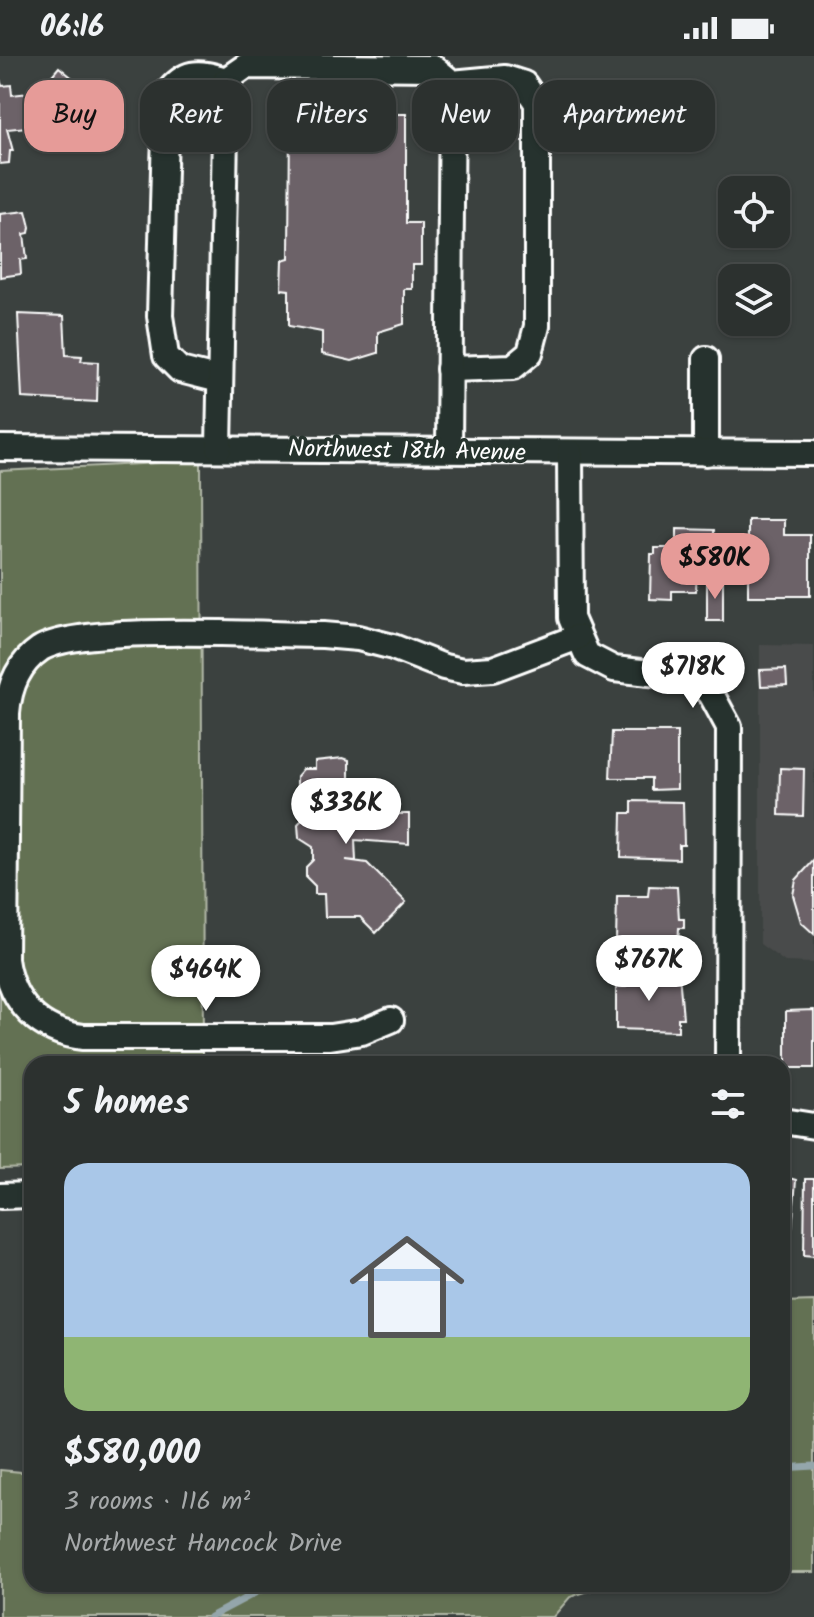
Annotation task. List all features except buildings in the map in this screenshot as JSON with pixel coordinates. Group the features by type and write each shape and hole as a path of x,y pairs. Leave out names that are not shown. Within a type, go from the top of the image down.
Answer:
{"street":[{"path":"177,80 202,73 226,80 246,66 434,68 448,80"},
{"path":"484,80 511,80"},
{"path":"449,369 513,367 530,353 537,326 537,103 524,84 518,82"},
{"path":"164,152 160,316 166,356 180,370 220,380"},
{"path":"219,448 225,152"},
{"path":"449,449 451,152"},
{"path":"706,359 706,453"},
{"name":"Northwest 18th Avenue","path":"0,448 814,453"},
{"path":"570,452 571,618 587,655 614,669 686,677 710,692 729,727 728,1056"},
{"path":"391,1020 362,1032 330,1037 83,1037 53,1031 20,1002 7,975 3,794 7,713 12,684 30,657 68,638 323,635 358,638 463,671 493,669 578,637"},
{"path":"790,1122 814,1126"},
{"path":"0,1196 24,1195"}],"shaded area":[{"path":"760,645 814,646 814,963 785,962 760,944"}],"green space":[{"path":"201,461 203,1056 24,1056 24,1168 0,1169 0,471"},
{"path":"814,1301 814,1572 790,1572 790,1302"},
{"path":"0,1470 24,1472 24,1592 585,1592 570,1597 553,1617 0,1617"}],"waterway":[{"path":"790,1468 814,1466"},
{"path":"210,1617 257,1592"}]}
